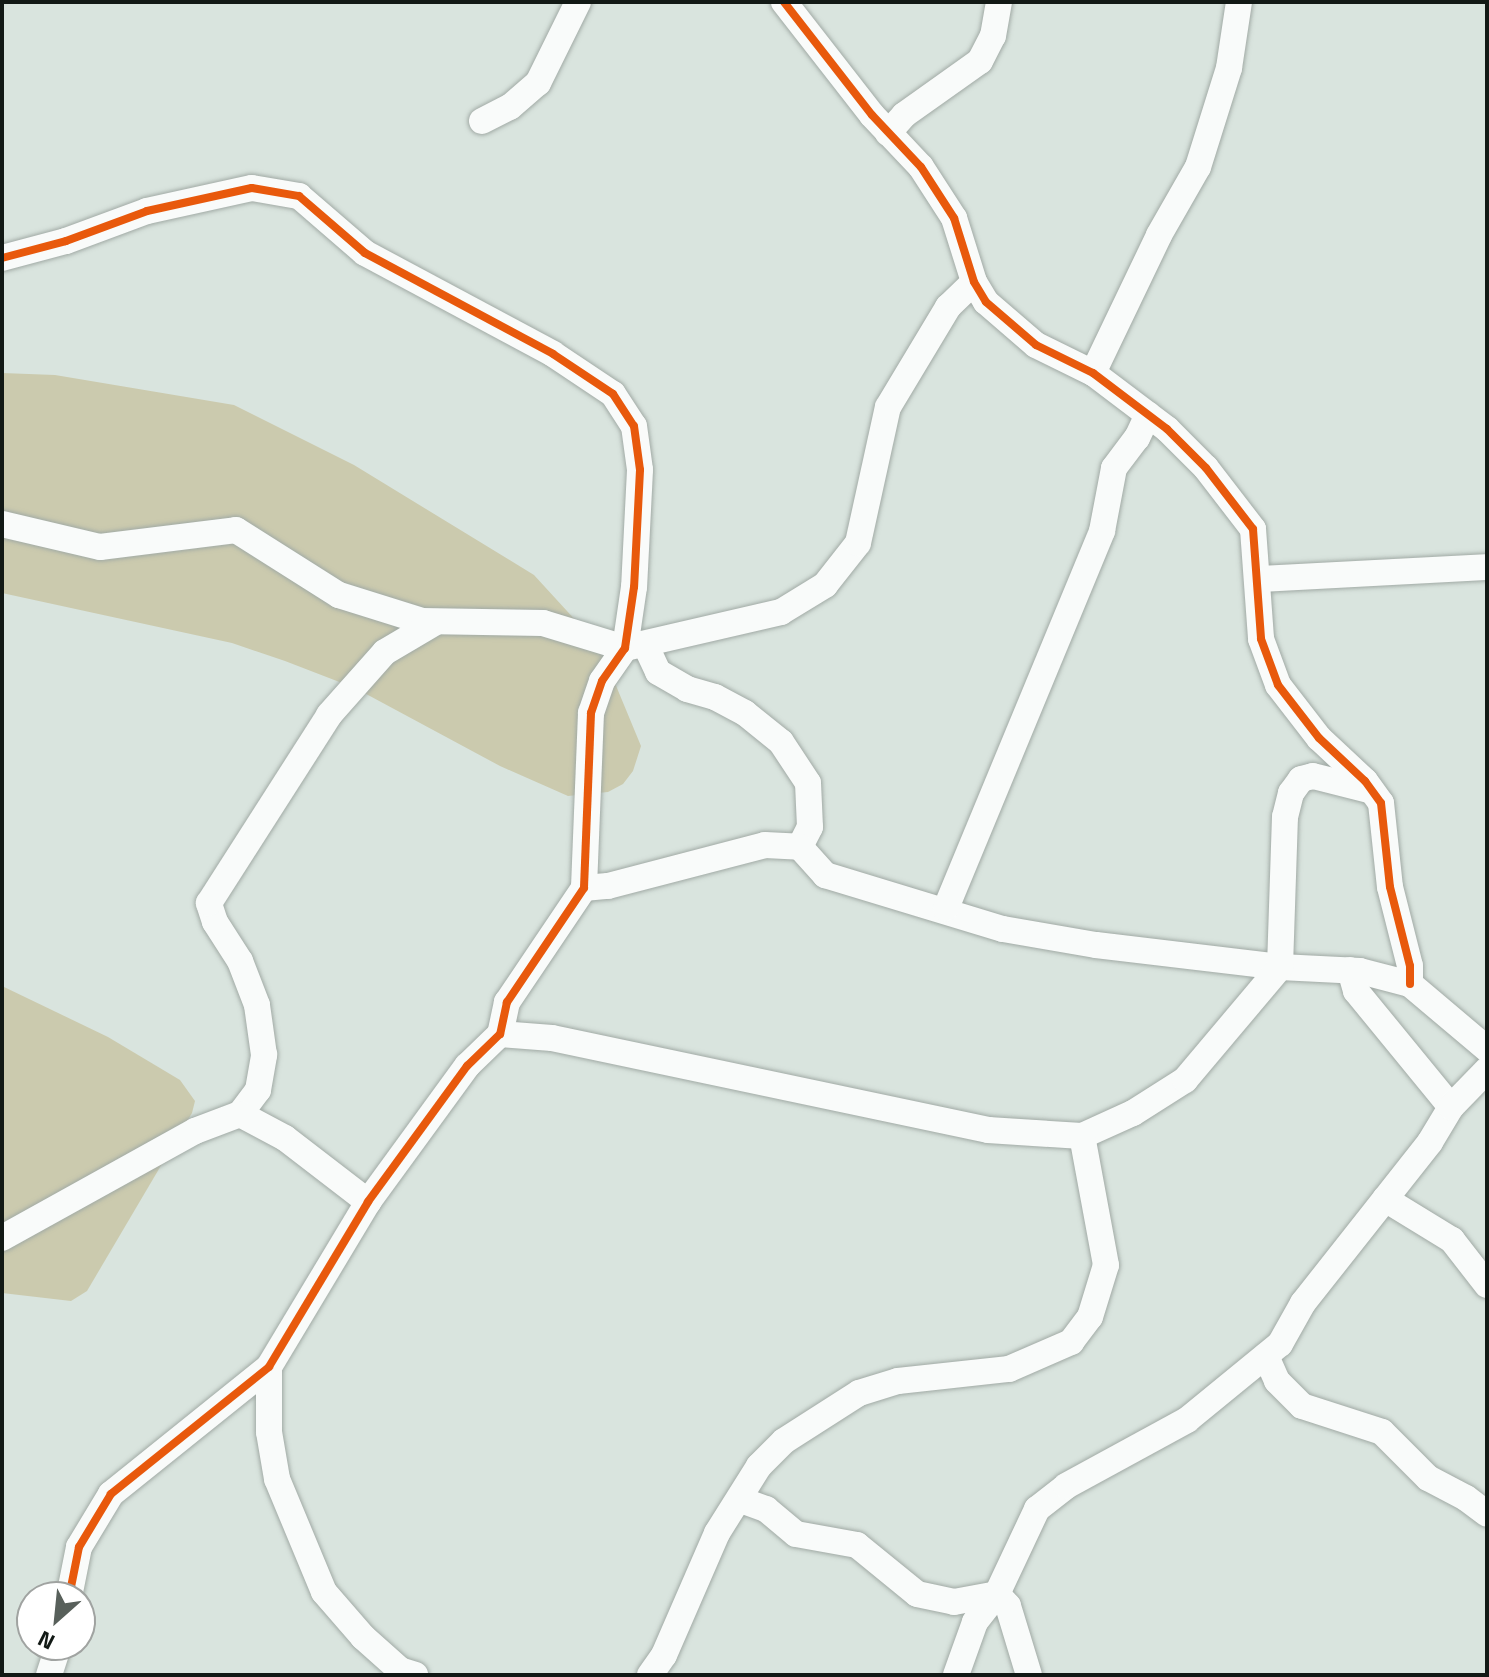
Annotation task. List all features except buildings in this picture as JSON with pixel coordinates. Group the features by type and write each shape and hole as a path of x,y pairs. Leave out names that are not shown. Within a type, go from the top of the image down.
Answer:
{"street":[{"path":"482,121 510,107 538,83 578,2"},
{"path":"784,2 888,133 921,167 954,218 974,282 986,302 1036,345 1093,373 1148,414 1206,468 1253,529 1261,639 1278,685 1319,738 1381,803 1390,887 1410,984"},
{"path":"888,133 904,115 980,61 993,36 999,2"},
{"path":"1093,373 1159,235 1198,167 1229,68 1239,2"},
{"path":"2,258 66,241 147,211 252,188 299,196 365,253 553,354 613,394 634,426 640,470 634,587 635,646 658,672 745,713 781,742 808,783 810,827 800,847"},
{"path":"2,524 100,547 236,530 339,595 422,621 543,623 635,646 781,612 825,585 858,543 876,446 888,407 948,307 974,282"},
{"path":"946,908 1102,531 1114,468 1137,438 1148,414"},
{"path":"1259,579 1487,567"},
{"path":"2,1238 195,1131 240,1114 258,1090 264,1055 257,1005 240,961 215,922 209,903 329,715 385,652 436,622"},
{"path":"72,1581 79,1547 111,1494 269,1367 368,1202 467,1066 500,1034 507,1002 584,888 591,713 602,681 635,646"},
{"path":"500,1034 552,1038 988,1130 1082,1136 1133,1113 1185,1080 1280,967 1283,838 1291,793 1301,779 1313,776 1372,791"},
{"path":"584,888 608,886 765,845 800,847 825,875 946,908 1003,929 1096,945 1280,967 1350,970 1410,984 1487,1049"},
{"path":"1350,970 1356,991 1451,1107"},
{"path":"956,1675 975,1622 997,1594 1037,1509 1066,1486 1187,1420 1280,1344 1303,1303 1430,1142 1451,1107 1487,1070"},
{"path":"240,1114 285,1138 368,1202"},
{"path":"650,1675 664,1655 717,1533 741,1500 759,1466 784,1441 859,1393 898,1381 1009,1369 1071,1342 1090,1317 1106,1265 1082,1136"},
{"path":"1385,1199 1452,1240 1487,1285"},
{"path":"1266,1356 1277,1381 1302,1406 1382,1432 1428,1478 1466,1498 1487,1514"},
{"path":"269,1367 269,1432 277,1479 324,1592 363,1637 404,1673"},
{"path":"741,1500 766,1509 796,1534 857,1545 917,1594 954,1602 997,1594"},
{"path":"997,1594 1008,1606 1029,1675"}],"green space":[{"path":"2,373 55,375 234,405 354,465 534,575 600,647 641,746 633,771 623,784 608,792 568,796 500,766 355,688 285,661 232,643 2,593"},
{"path":"2,986 108,1037 180,1080 195,1101 192,1113 87,1291 71,1301 2,1293"}],"cycle path":[{"path":"784,2 872,115 921,167 954,218 974,282 986,302 1036,345 1093,373 1167,429 1206,468 1253,529 1261,639 1278,685 1319,738 1365,781 1381,803 1390,887 1410,966 1410,984"},
{"path":"2,258 66,241 147,211 252,188 299,196 365,253 553,354 613,394 634,426 640,470 634,587 625,648 602,681 591,713 584,888 507,1002 500,1034 467,1066 368,1202 269,1367 111,1494 79,1547 72,1581"}]}
